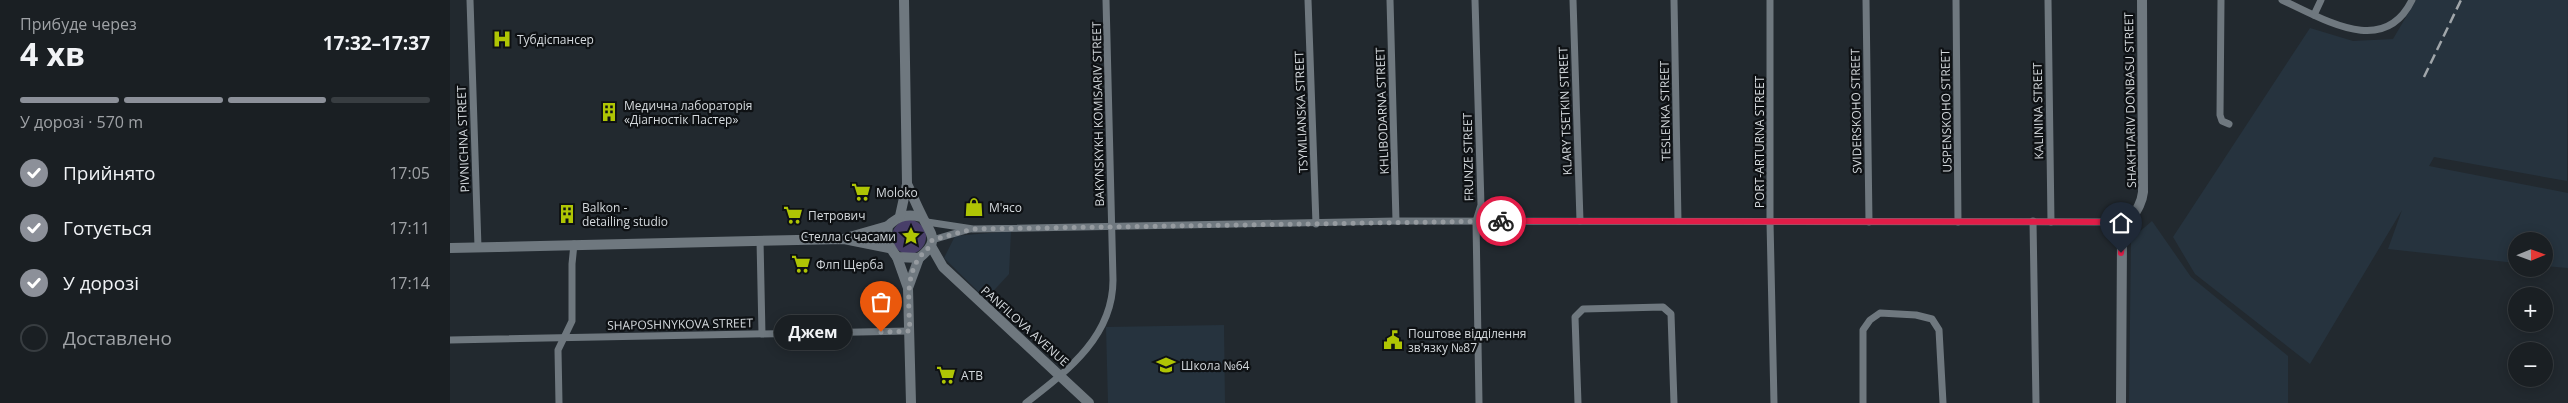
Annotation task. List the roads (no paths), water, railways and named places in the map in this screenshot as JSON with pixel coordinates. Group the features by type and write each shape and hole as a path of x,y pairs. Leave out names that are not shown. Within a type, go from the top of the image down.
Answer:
{"street":[{"name":"PIVNICHNA STREET","path":"470,0 478,247"},
{"path":"900,216 907,184 904,0"},
{"name":"BAKYNSKYKH KOMISARIV STREET","path":"1026,403 1061,376 1095,340 1110,311 1113,295 1106,0"},
{"name":"TSYMLIANSKA STREET","path":"1308,0 1316,224"},
{"name":"KHLIBODARNA STREET","path":"1390,0 1396,221"},
{"name":"FRUNZE STREET","path":"1475,0 1481,205 1476,221 1479,403"},
{"name":"KLARY TSETKIN STREET","path":"1573,0 1580,221"},
{"name":"TESLENKA STREET","path":"1674,0 1678,221"},
{"name":"PORT-ARTURNA STREET","path":"1770,0 1770,222 1774,403"},
{"name":"SVIDERSKOHO STREET","path":"1866,0 1869,222"},
{"name":"USPENSKOHO STREET","path":"1956,0 1958,222"},
{"name":"KALININA STREET","path":"2048,0 2051,222"},
{"name":"SHAKHTARIV DONBASU STREET","path":"2121,403 2122,239 2128,222 2141,205 2144,192 2142,0"},
{"path":"2220,0 2220,115 2222,121 2229,124"},
{"path":"2282,0 2348,30 2369,32 2388,27 2404,15 2412,0"},
{"path":"2314,15 2321,0"},
{"path":"907,184 924,220 932,231 931,243"},
{"path":"844,239 888,226 900,216 911,214 924,220 973,229 1396,221 2128,222"},
{"path":"2033,221 2036,403"},
{"path":"888,226 886,237 890,248 897,256 908,288 911,403"},
{"path":"908,288 919,258 931,243 973,229"},
{"path":"450,248 844,239 890,248"},
{"path":"760,240 762,334"},
{"name":"PANFILOVA AVENUE","path":"931,243 943,268"},
{"path":"559,403 558,350 572,321 574,244"},
{"path":"897,256 908,259 919,258"},
{"name":"PANFILOVA AVENUE","path":"919,258 943,268 1089,403"},
{"path":"1578,403 1574,317 1583,309 1663,307 1671,314 1674,403"},
{"path":"1863,403 1863,330 1870,320 1880,313 1932,318 1939,330 1943,403"},
{"name":"SHAPOSHNYKOVA STREET","path":"450,340 910,331"}],"railway":[{"path":"2424,77 2461,0"}],"place":[{"name":"Тубдіспансер","path":"502,39"},
{"name":"Медична лабораторія «Діагностік Пастер»","path":"609,112"},
{"name":"Moloko","path":"861,192"},
{"name":"М'ясо","path":"974,207"},
{"name":"Balkon - detailing studio","path":"567,214"},
{"name":"Петрович","path":"793,215"},
{"name":"Стелла с часами","path":"911,236"},
{"name":"Флп Щерба","path":"801,264"},
{"name":"Джем","path":"881,332"},
{"name":"Поштове відділення зв'язку №87","path":"1393,340"},
{"name":"Школа №64","path":"1166,365"},
{"name":"ATB","path":"946,375"}]}
